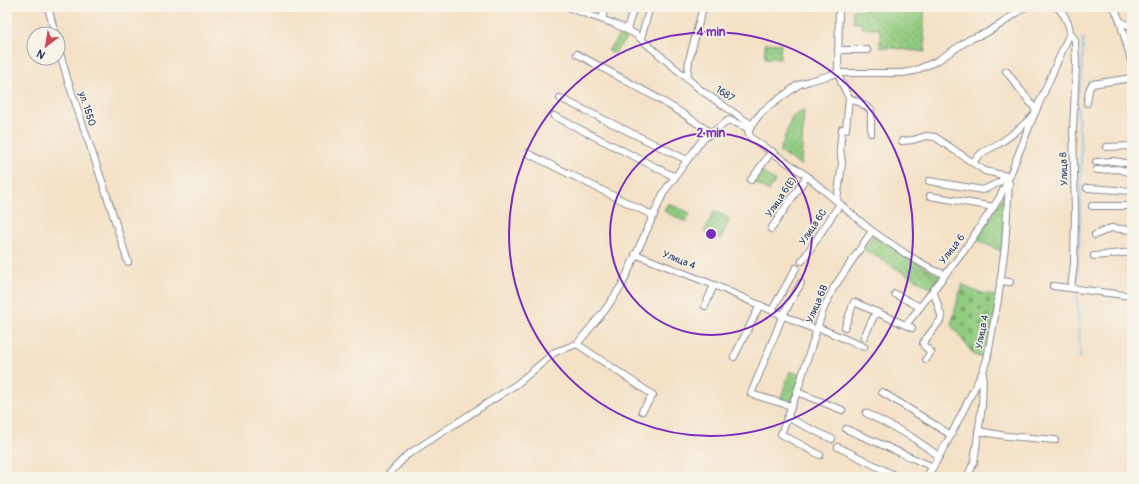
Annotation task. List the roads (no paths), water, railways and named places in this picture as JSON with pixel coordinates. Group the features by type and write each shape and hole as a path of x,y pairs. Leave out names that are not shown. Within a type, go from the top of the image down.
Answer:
{"street":[{"path":"48,7 53,26"},
{"path":"602,19 605,7"},
{"path":"627,29 634,7"},
{"path":"641,38 650,7"},
{"path":"688,79 689,60 703,7"},
{"path":"839,7 838,73 849,98 840,148 842,163 839,203"},
{"path":"386,477 407,456 517,384 554,352 577,344 605,310 622,285 664,192 702,140 711,133 729,120 751,127 764,111 798,85 820,77 838,73 902,73 918,70 937,61 970,39 986,33 1025,7"},
{"name":"Улица 8","path":"1057,7 1064,15 1069,26 1070,33 1075,40 1076,65 1073,130 1075,212 1074,264 1071,288"},
{"path":"1114,7 1120,21 1132,64"},
{"name":"1687","path":"574,8 627,29 641,38 702,91 751,127"},
{"path":"1120,21 1132,27"},
{"name":"Улица 6","path":"751,127 748,131 751,138 807,176 872,231 906,254 935,271 945,274 963,252 994,207 1070,33"},
{"path":"1124,36 1132,34"},
{"path":"838,50 867,50"},
{"path":"576,54 663,102 711,133"},
{"name":"ул. 1550","path":"64,66 128,262"},
{"path":"974,163 977,156 1002,143 1035,113 1006,71"},
{"path":"1087,103 1089,90 1092,84 1132,78"},
{"path":"560,98 687,160"},
{"path":"849,98 872,110 872,133"},
{"path":"554,116 675,177"},
{"path":"902,141 913,140 926,136 935,137 985,171 1008,176"},
{"path":"1107,146 1132,146"},
{"path":"750,180 772,152"},
{"path":"527,153 654,216"},
{"path":"1096,162 1113,161 1132,164"},
{"path":"1097,170 1118,169 1132,173"},
{"name":"Улица 6(E)","path":"771,229 807,176"},
{"path":"929,181 983,190 998,183 1008,176"},
{"name":"Улица 4","path":"926,477 951,435 983,371 987,359 991,342 1005,246 1008,176"},
{"path":"1087,188 1132,191"},
{"path":"930,196 994,207"},
{"name":"Улица 6C","path":"802,261 839,203"},
{"path":"1092,206 1132,206"},
{"path":"1095,235 1110,228 1132,230"},
{"name":"Улица 6B","path":"820,455 781,434 797,392 817,329 833,289 872,231"},
{"path":"1094,256 1132,252"},
{"name":"Улица 4","path":"635,254 714,285 845,342 864,347"},
{"path":"772,310 796,268"},
{"path":"906,325 945,274"},
{"path":"1000,281 1010,282"},
{"path":"791,406 751,394 783,314 801,283"},
{"path":"705,306 714,285"},
{"path":"1053,286 1132,296"},
{"path":"926,359 931,352 924,346 923,343 942,318 933,290"},
{"path":"894,294 920,307"},
{"path":"845,327 854,302 912,328"},
{"path":"734,357 760,305"},
{"path":"864,337 876,312"},
{"path":"577,344 653,395 642,411"},
{"path":"969,473 974,462 982,406 983,371"},
{"path":"797,392 842,410"},
{"path":"882,392 951,435"},
{"path":"866,413 910,436 939,456"},
{"path":"788,418 832,439"},
{"path":"846,429 933,467"},
{"path":"978,431 1007,436 1056,440"},
{"path":"838,447 898,477"}],"waterway":[{"path":"1077,98 1082,76 1083,38"},
{"path":"1076,287 1081,168 1077,101"},
{"path":"1077,290 1080,358"}]}
